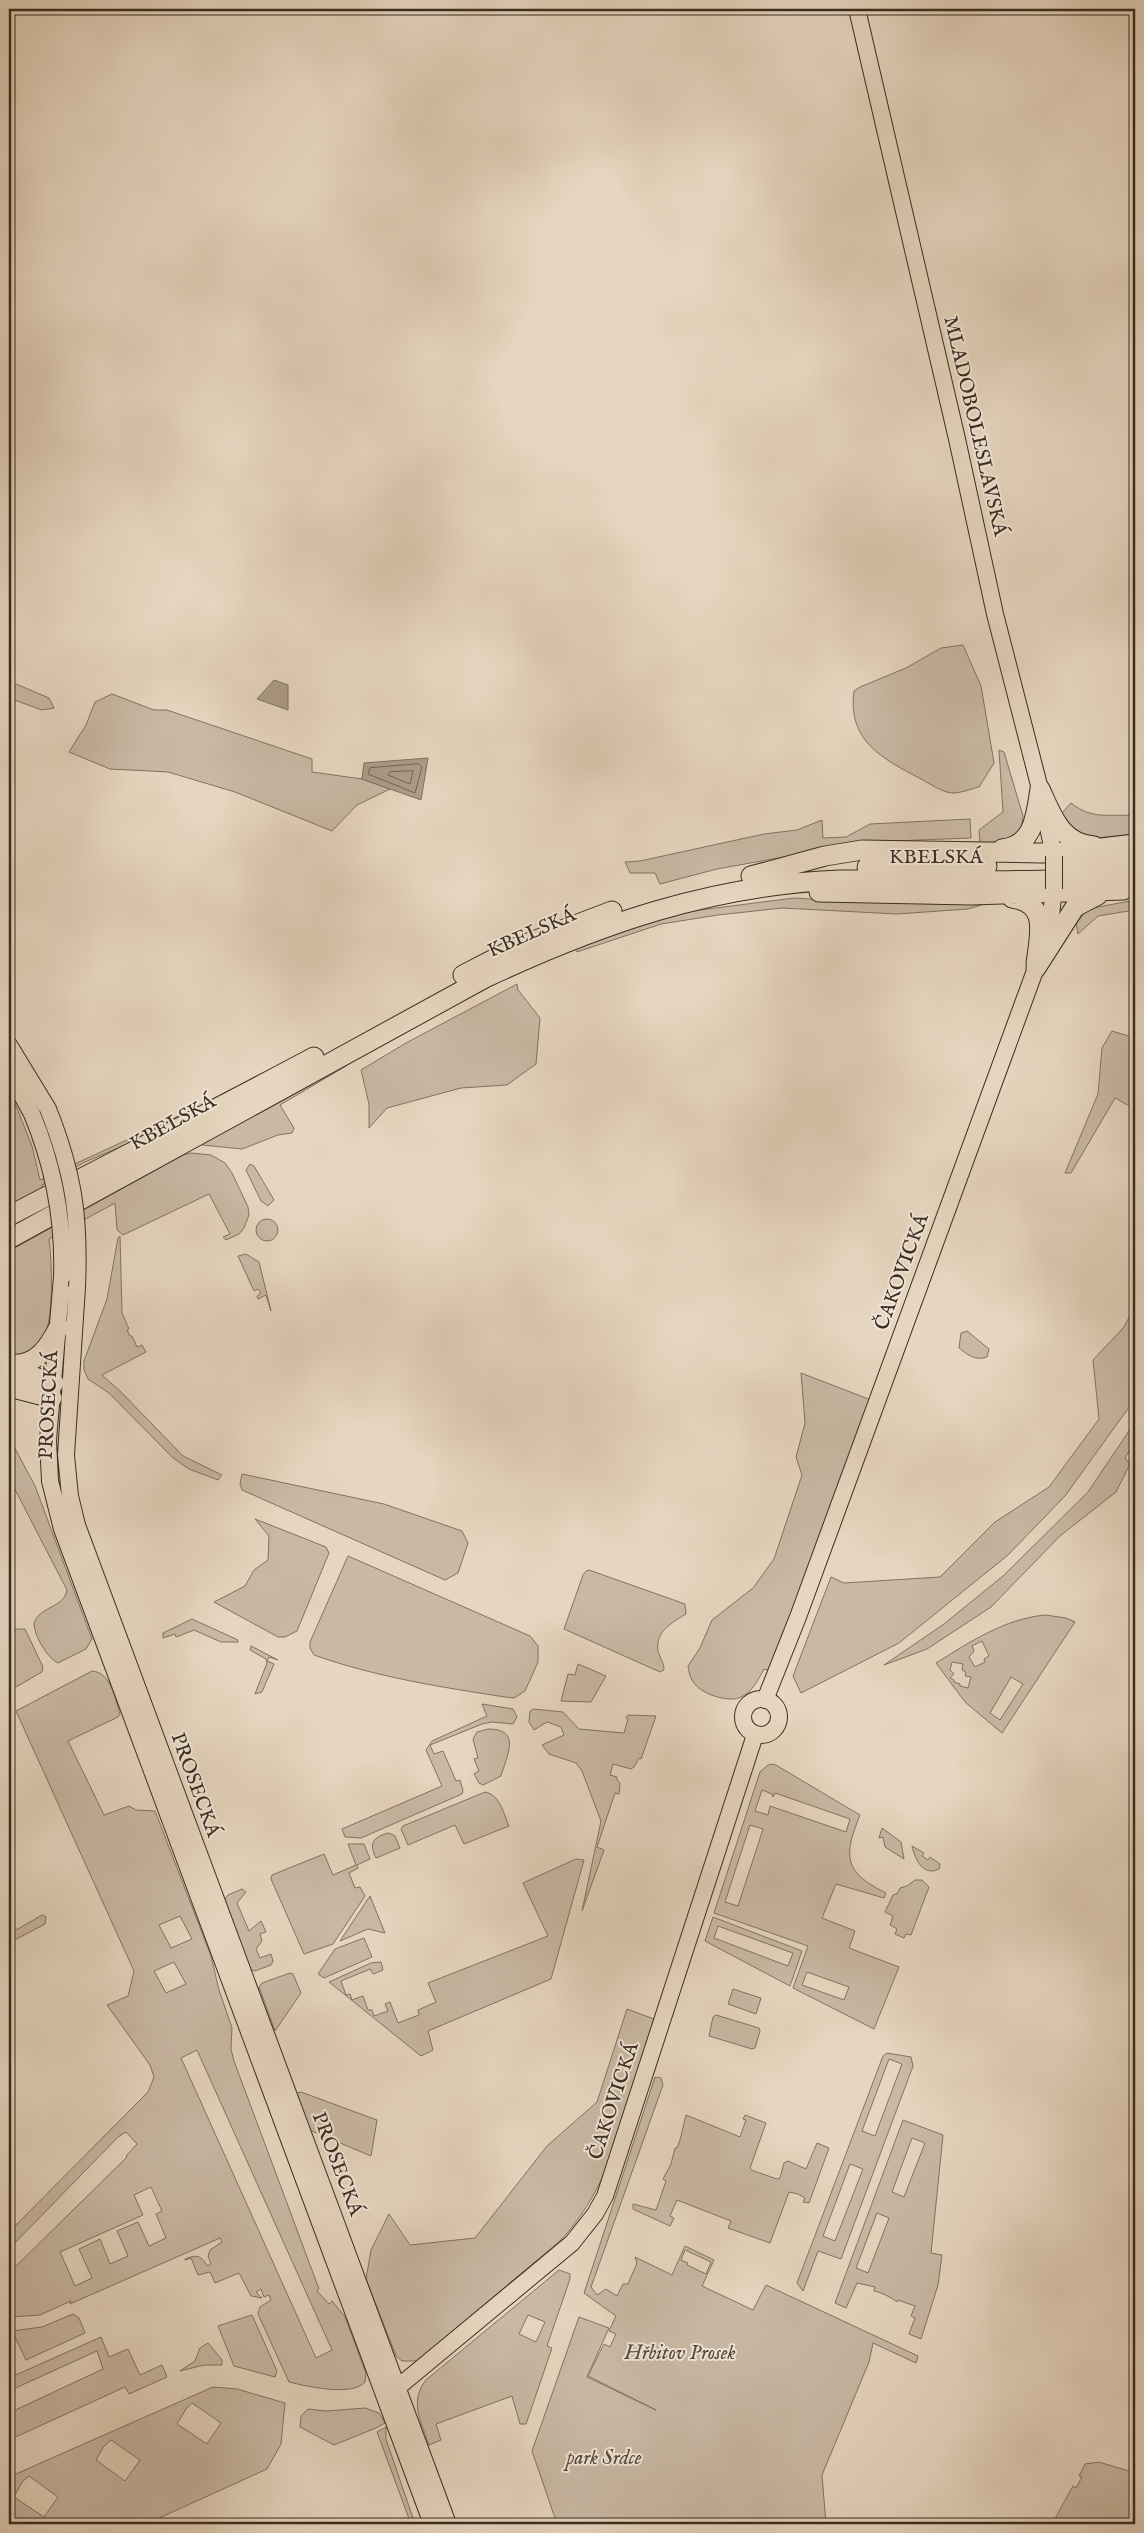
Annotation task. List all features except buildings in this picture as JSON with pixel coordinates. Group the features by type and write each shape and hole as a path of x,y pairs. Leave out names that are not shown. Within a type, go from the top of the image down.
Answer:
{"highway":[{"path":"1040,789 1055,822 1069,837 1090,846 1135,844"},
{"path":"976,851 1008,848 1023,841 1034,822 1040,789"},
{"path":"751,883 825,856 855,851 976,851 1053,854 1135,844"},
{"name":"KBELSKÁ","path":"12,1214 82,1176 186,1126 516,948 588,918 643,900 833,868 1042,866 1135,860"},
{"name":"KBELSKÁ","path":"9,1239 485,978 560,943 640,914 751,883 838,880 1088,878 1135,873"},
{"path":"751,883 881,895 971,895 1129,889"},
{"path":"1036,968 1075,907 1094,896 1129,889"},
{"path":"971,895 1019,899 1033,906 1038,914 1040,924 1036,968"},
{"path":"9,1364 26,1363 38,1357 48,1348 59,1327"},
{"path":"9,1369 61,1392"},
{"path":"9,1384 17,1389 61,1392"}],"main road":[{"name":"MLADOBOLESLAVSKÁ","path":"857,9 957,439 995,614 1040,789 1053,854"},
{"name":"ČAKOVICKÁ","path":"765,1700 802,1608 1036,968 1050,924 1054,891 1053,854"},
{"name":"PROSECKÁ","path":"9,1045 48,1109 61,1141 74,1193 79,1246 77,1287 61,1392 48,1440 50,1482 62,1529 391,2390 448,2524"},
{"name":"PROSECKÁ","path":"9,1072 32,1114 45,1146 57,1193 63,1252 59,1327 61,1392"},
{"path":"765,1700 777,1710 779,1721 768,1734 755,1735 744,1724 743,1714 745,1708 753,1701 765,1700"},
{"name":"ČAKOVICKÁ","path":"391,2390 572,2243 596,2214 606,2196 755,1735"},
{"name":"PROSECKÁ","path":"391,2390 432,2524"}],"green space":[{"path":"963,645 981,686 994,763 979,787 963,792 949,793 907,772 881,756 871,746 862,736 856,723 853,708 854,691 906,668 941,648"},
{"path":"16,684 49,698 54,708 42,710 9,698 9,685 13,687"},
{"path":"112,694 154,710 167,710 312,759 312,772 362,779 390,789 357,805 332,831 235,792 168,772 110,769 69,752 86,725 95,702"},
{"path":"999,750 1004,752 1023,816 1021,831 1006,841 980,843 979,830 1003,812"},
{"path":"1071,803 1079,809 1095,814 1135,816 1135,834 1087,839 1073,834 1073,828 1062,813"},
{"path":"970,819 971,838 867,842 717,869 660,884 655,873 630,873 625,862 640,861 764,834 797,830 822,820 823,838 846,837 870,824"},
{"path":"794,898 857,902 992,902 968,909 897,914 782,908 718,915 661,924 577,952 575,948 645,922 692,911"},
{"path":"1135,900 1135,910 1098,916 1078,934 1076,923 1088,909"},
{"path":"517,984 518,990 540,1018 536,1064 507,1085 461,1088 387,1108 369,1128 369,1104 361,1070 406,1043"},
{"path":"1112,1031 1135,1038 1135,1109 1115,1098 1071,1173 1065,1173 1098,1094 1102,1048"},
{"path":"347,1063 346,1066 280,1105 294,1128 292,1133 278,1135 242,1149 202,1145 199,1143"},
{"path":"9,1088 32,1146 40,1180 181,1115 183,1120 85,1162 42,1185 42,1189 9,1205"},
{"path":"191,1153 211,1155 225,1163 232,1173 248,1207 249,1215 244,1228 239,1234 226,1240 223,1237 230,1234 209,1194 123,1235 117,1230 115,1203 49,1239 51,1294 45,1336 40,1345 33,1351 26,1355 9,1359 9,1251 183,1155"},
{"path":"250,1164 254,1166 274,1200 268,1206 261,1201 246,1170"},
{"path":"267,1219 275,1222 278,1230 275,1238 267,1241 259,1238 256,1230 259,1222"},
{"path":"120,1236 122,1313 130,1336 132,1336 137,1347 142,1345 146,1352 102,1375 183,1456 222,1475 218,1480 189,1469 173,1458 109,1393 88,1379 84,1370 84,1361 107,1299 118,1238"},
{"path":"246,1254 259,1262 271,1311 266,1295 258,1299 257,1296 261,1293 258,1289 254,1291 238,1256"},
{"path":"1135,1306 1135,1399 1065,1496 1008,1555 899,1643 801,1693 793,1676 831,1577 844,1583 940,1577 995,1522 1049,1487 1099,1419 1093,1360 1124,1327"},
{"path":"967,1331 989,1349 987,1357 975,1358 959,1348 961,1333"},
{"path":"801,1373 871,1400 787,1629 768,1670 764,1669 754,1686 744,1696 734,1699 722,1698 698,1688 691,1678 688,1666 700,1648 712,1620 753,1588 774,1559 802,1475 796,1457 805,1423"},
{"path":"1135,1422 1135,1440 1125,1458 1130,1464 1116,1492 1060,1536 991,1607 927,1649 884,1665 944,1624 1003,1576 1088,1492"},
{"path":"9,1437 35,1486 92,1639 86,1649 58,1663 42,1646 36,1634 34,1623 41,1613 57,1604 65,1596 67,1590 9,1478"},
{"path":"242,1474 384,1504 462,1531 468,1543 458,1573 445,1580 242,1490 240,1484"},
{"path":"255,1519 326,1547 329,1553 297,1631 285,1637 278,1637 214,1602 245,1586 254,1570 268,1560 269,1536"},
{"path":"348,1556 530,1636 538,1646 538,1662 525,1691 514,1698 456,1689 385,1675 314,1655 310,1648 310,1642"},
{"path":"589,1570 685,1604 686,1614 666,1628 659,1638 658,1651 664,1670 660,1672 564,1629 583,1575"},
{"path":"1045,1615 1066,1618 1075,1622 1002,1733 965,1702 936,1663 1001,1626 1030,1617","holes":["982,1641 989,1656 984,1659 985,1662 975,1667 969,1657 974,1651 972,1646","952,1662 963,1664 962,1670 966,1672 965,1676 971,1677 968,1688 954,1682 950,1678 954,1674 950,1670","1011,1677 1023,1684 1000,1720 990,1713"]},
{"path":"9,1617 15,1629 25,1629 43,1667 42,1672 9,1691"},
{"path":"192,1619 238,1640 238,1642 221,1642 194,1630 176,1637 175,1634 163,1638 163,1633"},
{"path":"251,1646 278,1660 269,1657 267,1661 274,1664 262,1692 255,1694 267,1663 266,1659 250,1650"},
{"path":"578,1664 606,1676 591,1702 561,1701 568,1674 575,1675"},
{"path":"92,1671 104,1676 108,1681 120,1714 118,1717 68,1741 104,1815 129,1806 136,1810 155,1811 211,1956 219,1990 232,2028 231,2049 234,2061 319,2289 317,2291 329,2304 332,2301 345,2317 366,2373 365,2382 359,2386 340,2390 289,2382 258,2314 260,2307 271,2300 269,2295 264,2297 261,2289 256,2292 262,2298 251,2296 239,2273 215,2283 210,2272 198,2275 191,2258 185,2260 185,2259 198,2256 207,2266 211,2264 208,2256 210,2250 222,2242 220,2238 70,2304 71,2301 40,2315 9,2317 9,2273 127,2157 137,2144 126,2132 118,2137 9,2249 9,2232 148,2092 154,2077 150,2065 107,2005 128,1996 134,1971 16,1711","holes":["180,1916 192,1939 171,1948 159,1925","174,1962 186,1984 166,1993 154,1971","197,2050 332,2350 316,2358 181,2058","151,2187 162,2211 156,2214 166,2238 149,2246 138,2222 117,2231 128,2256 110,2264 100,2239 79,2249 92,2278 75,2286 60,2252 143,2215 134,2195"]},
{"path":"482,1704 513,1709 517,1717 513,1724 492,1722 482,1724 430,1745 434,1754 443,1751 456,1781 460,1780 463,1790 462,1794 361,1838 345,1837 342,1829 442,1786 426,1750 432,1741 487,1716"},
{"path":"533,1709 563,1712 579,1729 624,1733 628,1715 656,1716 641,1759 639,1758 634,1767 631,1769 613,1764 610,1775 617,1777 620,1783 619,1794 615,1793 597,1847 604,1850 582,1911 601,1821 582,1771 576,1763 549,1754 542,1745 564,1735 561,1727 547,1722 534,1730 529,1722 530,1711"},
{"path":"488,1729 499,1730 505,1733 509,1738 510,1745 501,1776 483,1785 479,1783 474,1774 479,1771 474,1759 478,1758 473,1739 477,1732"},
{"path":"774,1764 860,1815 851,1842 851,1862 862,1878 886,1893 884,1898 836,1884 822,1918 855,1931 849,1948 899,1967 874,2029 793,1988 808,1946 714,1913 760,1772 768,1765","holes":["762,1790 772,1794 773,1797 775,1793 850,1819 846,1832 770,1806 768,1815 755,1811","750,1825 763,1829 738,1906 725,1902","807,1972 849,1987 844,2000 802,1985"]},
{"path":"485,1792 498,1800 509,1826 464,1844 455,1825 408,1845 401,1829 403,1826"},
{"path":"882,1828 901,1842 904,1859 885,1847 883,1837 879,1838"},
{"path":"389,1833 395,1836 400,1848 376,1858 373,1842"},
{"path":"348,1844 364,1844 370,1859 357,1865 358,1868 349,1873 355,1888 360,1887 365,1896 333,1944 304,1954 271,1879 272,1875 324,1854 333,1875 356,1865"},
{"path":"912,1846 924,1853 922,1856 928,1860 930,1857 940,1864 939,1869 928,1871 924,1869 915,1856"},
{"path":"576,1859 584,1860 551,1979 428,2031 433,2050 421,2056 329,1982 371,1963 381,1962 383,1970 373,1974 370,1969 341,1981 346,1995 350,1994 352,2000 363,1996 368,2010 372,2010 374,2016 388,2011 385,2004 390,2002 398,2023 419,2015 418,2010 436,2002 428,1983 548,1936 523,1883"},
{"path":"915,1880 922,1880 929,1887 911,1935 906,1934 904,1938 895,1934 897,1929 890,1925 893,1916 885,1912 893,1895 897,1894 900,1888 907,1886"},
{"path":"242,1889 246,1892 237,1903 249,1931 261,1921 266,1932 260,1934 262,1941 256,1949 260,1958 271,1954 273,1961 271,1965 255,1971 249,1969 223,1901 228,1895"},
{"path":"370,1896 385,1933 368,1929 340,1941"},
{"path":"42,1915 46,1917 45,1924 9,1943 9,1934"},
{"path":"713,1917 802,1951 790,1986 705,1941","holes":["718,1926 793,1953 788,1966 714,1938"]},
{"path":"364,1938 372,1957 324,1978 318,1974 335,1949"},
{"path":"290,1973 293,1974 301,1993 275,2031 259,1987 262,1983"},
{"path":"733,1989 761,1998 756,2014 728,2004"},
{"path":"627,2009 654,2019 620,2136 596,2191 580,2217 561,2240 417,2361 402,2361 396,2356 366,2279 371,2250 389,2214 410,2245 475,2238 547,2146 597,2102"},
{"path":"716,2015 759,2028 760,2031 755,2048 752,2049 709,2036 713,2017"},
{"path":"887,2053 911,2057 913,2066 841,2259 818,2251 803,2291 797,2283 883,2056","holes":["889,2059 902,2064 875,2136 862,2131","850,2164 863,2169 835,2241 823,2236"]},
{"path":"655,2077 661,2078 663,2085 591,2287 597,2295 606,2289 617,2296 623,2284 628,2284 637,2263 635,2257 672,2275 685,2246 714,2260 702,2286 753,2310 766,2285 918,2356 916,2363 873,2343 869,2362 822,2475 826,2524 557,2524 532,2451 579,2317 609,2328 587,2377 656,2410 588,2376 604,2344 610,2347 616,2334 609,2331 616,2316 584,2293","holes":["685,2250 711,2262 706,2274 681,2260"]},
{"path":"301,2092 377,2120 371,2156 307,2129 297,2093"},
{"path":"686,2115 740,2137 746,2120 743,2119 745,2115 766,2123 750,2168 777,2179 780,2178 784,2163 788,2161 806,2169 817,2143 829,2148 809,2203 803,2202 805,2198 798,2194 789,2192 770,2243 728,2228 731,2221 677,2200 670,2216 674,2218 670,2226 633,2209 633,2204 656,2210 666,2181 663,2179 680,2140"},
{"path":"903,2120 943,2135 931,2253 942,2255 938,2285 921,2339 909,2334 915,2318 911,2316 915,2306 898,2300 897,2302 886,2295 874,2291 875,2287 857,2283 846,2308 835,2303","holes":["912,2138 925,2143 904,2197 892,2192","877,2213 889,2218 868,2273 856,2268"]},
{"path":"559,2270 570,2274 570,2279 547,2346 552,2348 526,2424 520,2424 512,2396 436,2424 441,2440 429,2445 420,2420 417,2404 421,2388 426,2380","holes":["528,2315 545,2322 536,2342 519,2334"]},
{"path":"73,2314 79,2318 85,2333 26,2360 12,2331 42,2327"},
{"path":"252,2315 277,2371 275,2377 234,2366 218,2326"},
{"path":"101,2337 109,2357 128,2349 140,2375 162,2365 167,2377 129,2394 125,2387 9,2440 9,2413 103,2369 97,2351 9,2391 9,2378"},
{"path":"208,2343 222,2360 222,2365 204,2365 180,2371 195,2361 200,2348"},
{"path":"213,2387 237,2389 285,2403 281,2444 267,2469 146,2524 9,2524 9,2509 12,2504 9,2502 9,2477","holes":["192,2403 221,2423 207,2444 177,2424","111,2440 140,2460 125,2481 96,2460 104,2446","29,2476 58,2497 44,2517 14,2497 22,2482"]},
{"path":"365,2408 379,2413 385,2423 334,2445 300,2427 301,2416 308,2409 326,2411"},
{"path":"386,2427 386,2439 415,2524 411,2524 377,2432"},
{"path":"1099,2462 1135,2473 1135,2524 1052,2524 1073,2486 1076,2488 1082,2477 1079,2476 1085,2464"}],"water":[{"path":"274,680 288,685 288,710 257,699"},
{"path":"428,758 421,800 362,779 364,763"}],"park label":[{"name":"Hřbitov Prosek","path":"680,2353"},
{"name":"park Srdce","path":"604,2458"}]}
